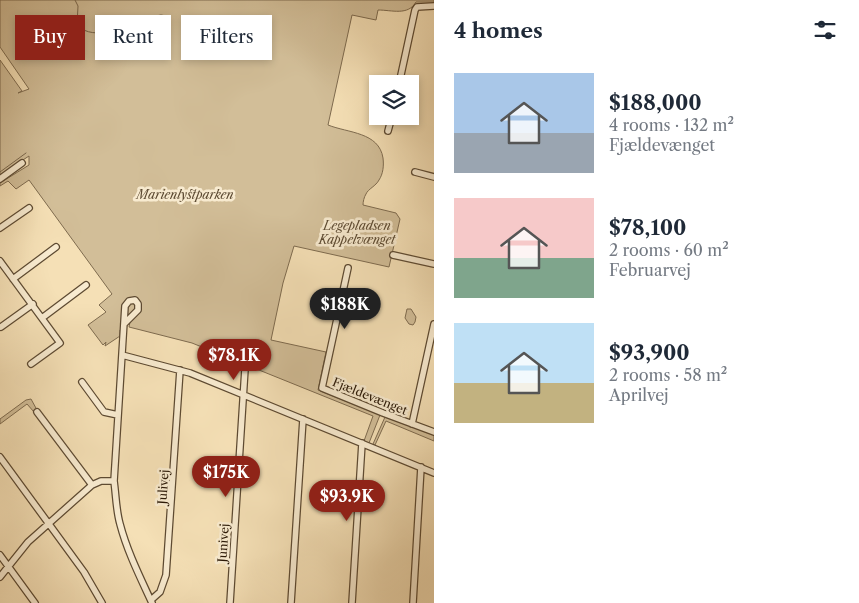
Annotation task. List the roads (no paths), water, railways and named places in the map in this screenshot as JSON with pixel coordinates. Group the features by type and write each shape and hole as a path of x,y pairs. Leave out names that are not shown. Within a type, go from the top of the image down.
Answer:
{"street":[{"path":"401,75 415,10 420,6 434,6"},
{"path":"388,131 390,125"},
{"path":"0,179 22,163"},
{"path":"414,172 434,177"},
{"path":"0,228 28,208"},
{"path":"13,279 56,247"},
{"path":"393,255 434,264"},
{"path":"0,261 2,269 13,279 33,304 60,343 31,364"},
{"name":"Fjældevænget","path":"348,268 322,388 434,432"},
{"path":"42,318 86,285"},
{"path":"1,327 33,304"},
{"path":"124,324 114,481 122,530 127,547 151,602"},
{"name":"Fjældevænget","path":"412,424 434,324"},
{"path":"122,355 180,370 434,472"},
{"name":"Junivej","path":"230,603 245,369"},
{"name":"Julivej","path":"151,602 160,592 166,575 180,370"},
{"path":"82,382 104,412 118,415"},
{"path":"37,412 92,485"},
{"path":"291,603 303,419"},
{"path":"352,603 362,443"},
{"path":"0,457 84,572 102,603"},
{"path":"413,603 421,467"},
{"path":"0,577 28,542 92,485 104,480 114,481"},
{"path":"0,556 35,603"}],"waterway":[{"path":"75,0 78,6 77,25 85,30 95,32"},
{"path":"0,172 26,153"}],"park label":[{"name":"Marienlystparken","path":"185,194"},
{"name":"Legepladsen Kappelvænget","path":"357,232"}]}
